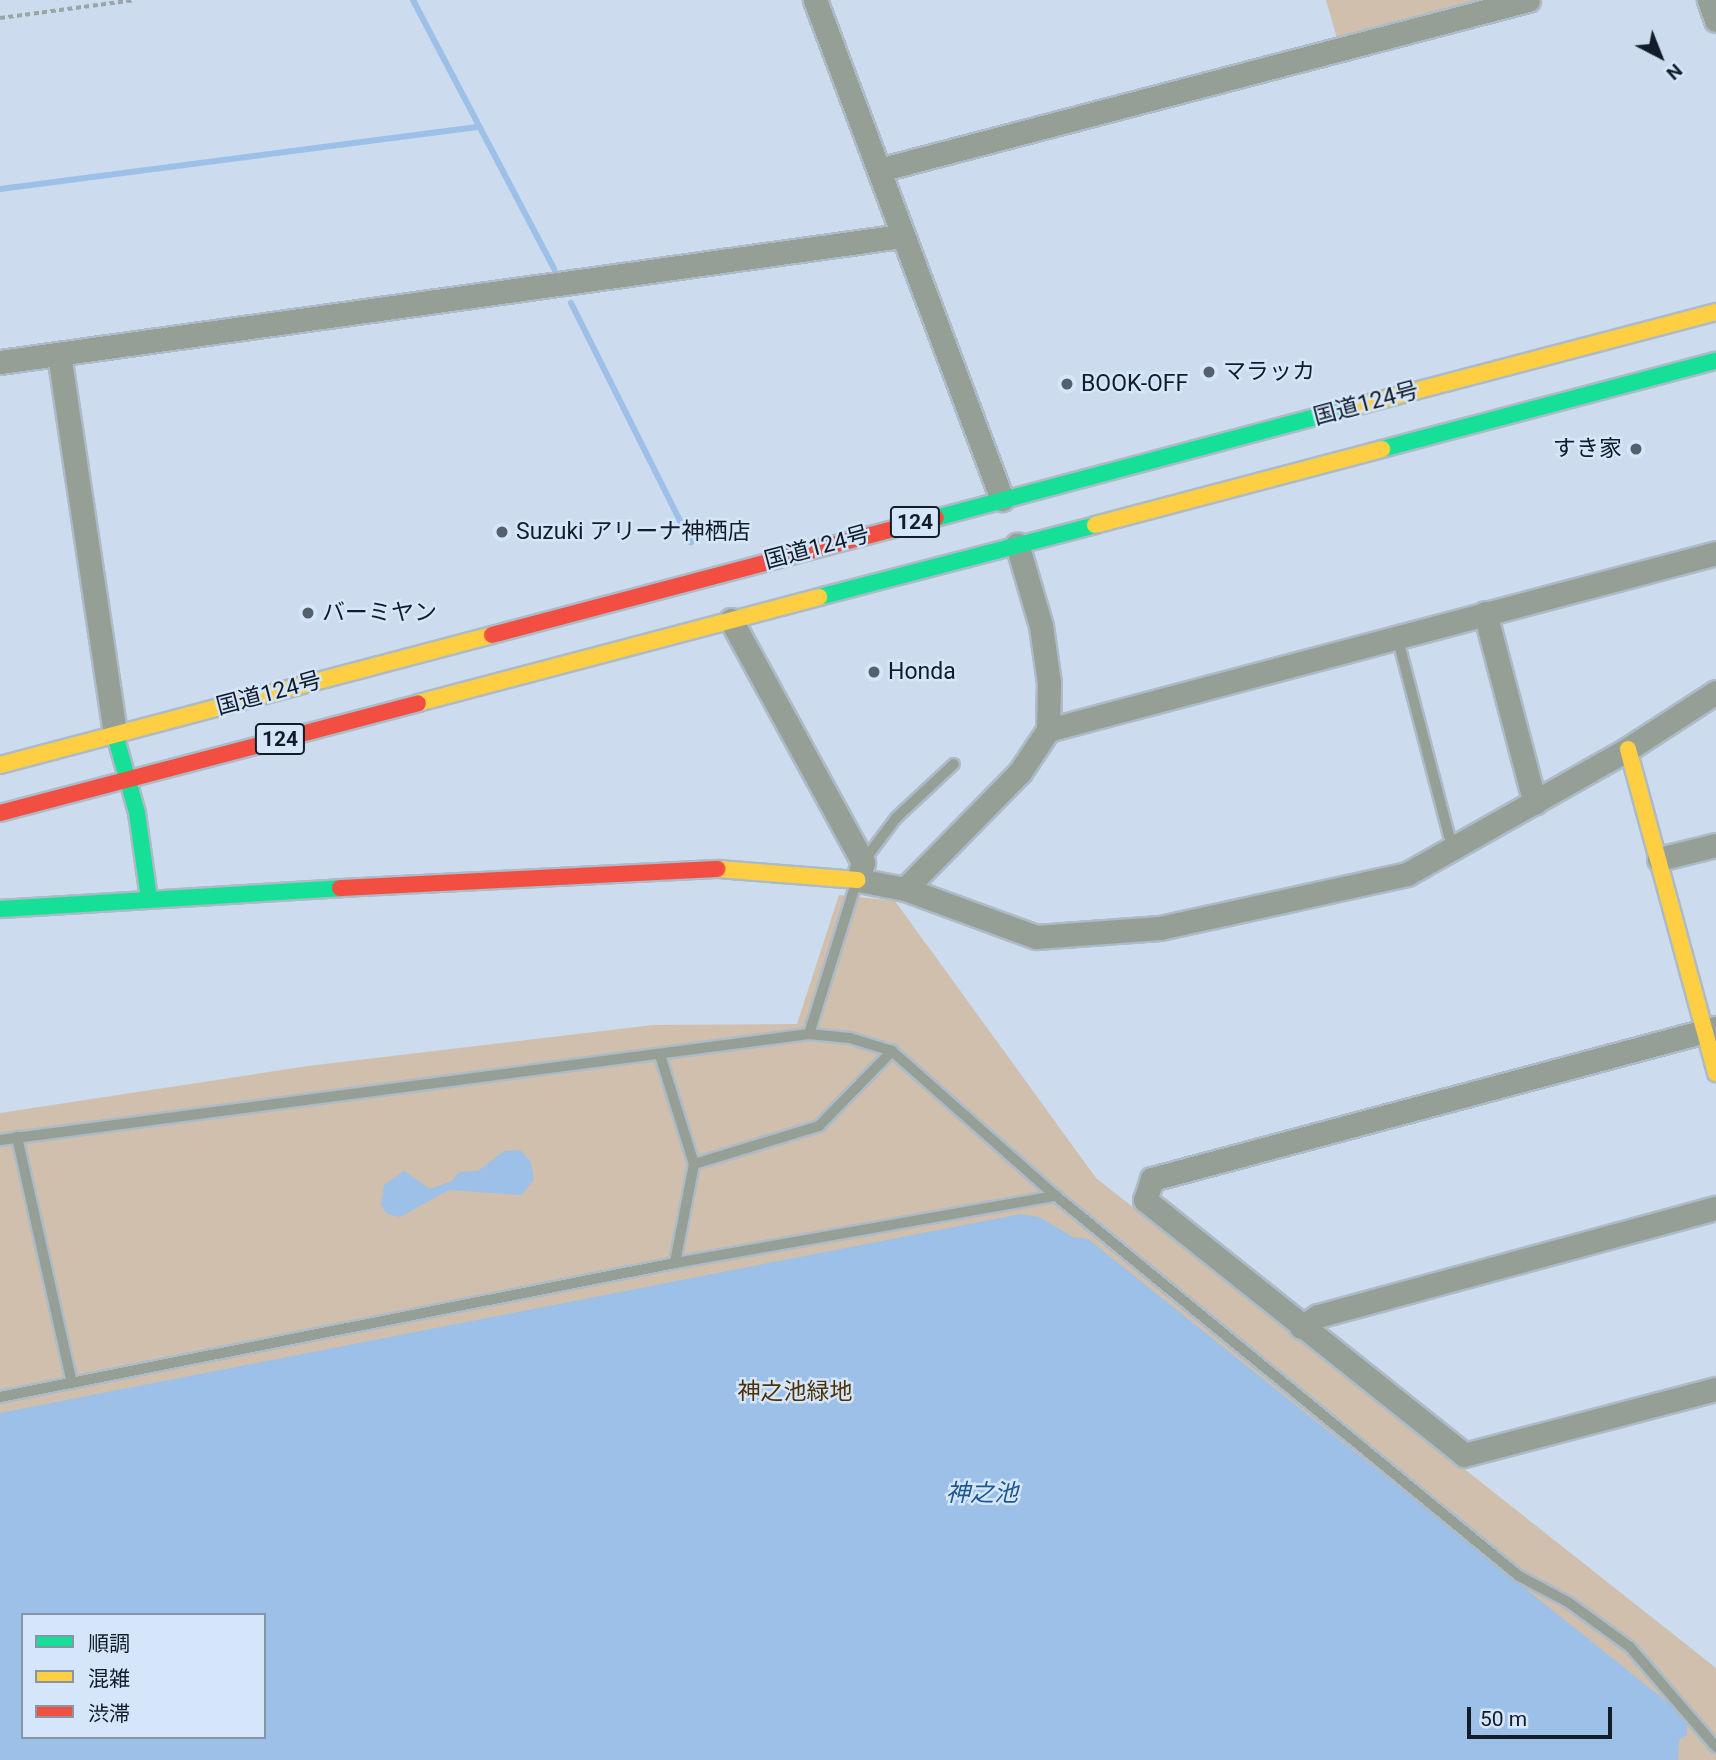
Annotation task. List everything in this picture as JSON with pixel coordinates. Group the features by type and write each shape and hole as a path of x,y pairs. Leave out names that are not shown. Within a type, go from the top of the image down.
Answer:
{"main road":[{"name":"国道124号","path":"0,765 1716,312"},
{"name":"国道124号","path":"0,813 1716,361"},
{"path":"115,735 129,779 149,898"},
{"path":"1628,749 1710,1029 1716,1073"},
{"path":"0,909 663,868 860,871"}],"street":[{"path":"815,0 901,236 1002,499"},
{"path":"879,170 1528,0"},
{"path":"1709,0 1716,20"},
{"path":"0,362 901,236"},
{"path":"59,354 115,735"},
{"path":"905,889 1020,772 1048,730 1049,682 1041,626 1017,544"},
{"path":"1048,730 1716,553"},
{"path":"1485,613 1535,803"},
{"path":"731,620 860,871 1036,937 1160,928 1394,877 1460,848 1628,749 1716,692"},
{"path":"1659,859 1716,845"},
{"path":"1710,1029 1152,1180 1145,1200 1464,1455 1716,1389"},
{"path":"1301,1327 1318,1316 1716,1208"}],"lane":[{"path":"1397,636 1449,836 1460,848"},
{"path":"809,1034 860,871 896,818 954,765"},
{"path":"0,1140 809,1034 850,1038 892,1051 1056,1196 1519,1576 1568,1602 1630,1647 1716,1747"},
{"path":"694,1164 819,1126 892,1051"},
{"path":"660,1055 694,1164 676,1263"},
{"path":"17,1137 72,1383"},
{"path":"0,1397 676,1263 1056,1196"}],"path":[{"path":"0,18 135,0"}],"green space":[{"path":"1326,0 1483,0 1338,42"},
{"name":"神之池","path":"839,895 895,901 1096,1178 1716,1668 1716,1760 0,1760 0,1113 308,1066 653,1025 797,1024"}],"water":[{"path":"520,1150 531,1162 534,1179 522,1195 449,1190 400,1217 387,1214 381,1205 384,1185 404,1171 430,1189 452,1181 459,1172 478,1171 504,1151"},
{"name":"神之池","path":"1020,1214 1039,1217 1073,1237 1088,1239 1686,1717 1687,1735 1679,1740 1678,1760 0,1760 0,1413"}],"waterway":[{"path":"413,0 554,269"},
{"path":"0,189 479,127"},
{"path":"571,303 691,543"}],"traffic: fast":[{"path":"1382,449 1716,361"},
{"path":"936,518 1358,406"},
{"path":"819,597 1095,525"},
{"path":"115,735 137,813 149,898"},
{"path":"0,909 340,888"}],"traffic: slow":[{"path":"1358,406 1716,312"},
{"path":"1095,525 1382,449"},
{"path":"418,703 819,597"},
{"path":"0,765 492,635"},
{"path":"1628,749 1716,1073"},
{"path":"718,869 858,880"}],"traffic: jam":[{"path":"492,635 936,518"},
{"path":"0,813 418,703"},
{"path":"340,888 718,869"}],"place":[{"name":"マラッカ","path":"1209,372"},
{"name":"BOOK-OFF","path":"1067,384"},
{"name":"すき家","path":"1636,449"},
{"name":"Suzuki アリーナ神栖店","path":"502,532"},
{"name":"バーミヤン","path":"308,613"},
{"name":"Honda","path":"874,672"}],"park label":[{"name":"神之池緑地","path":"795,1392"}]}
